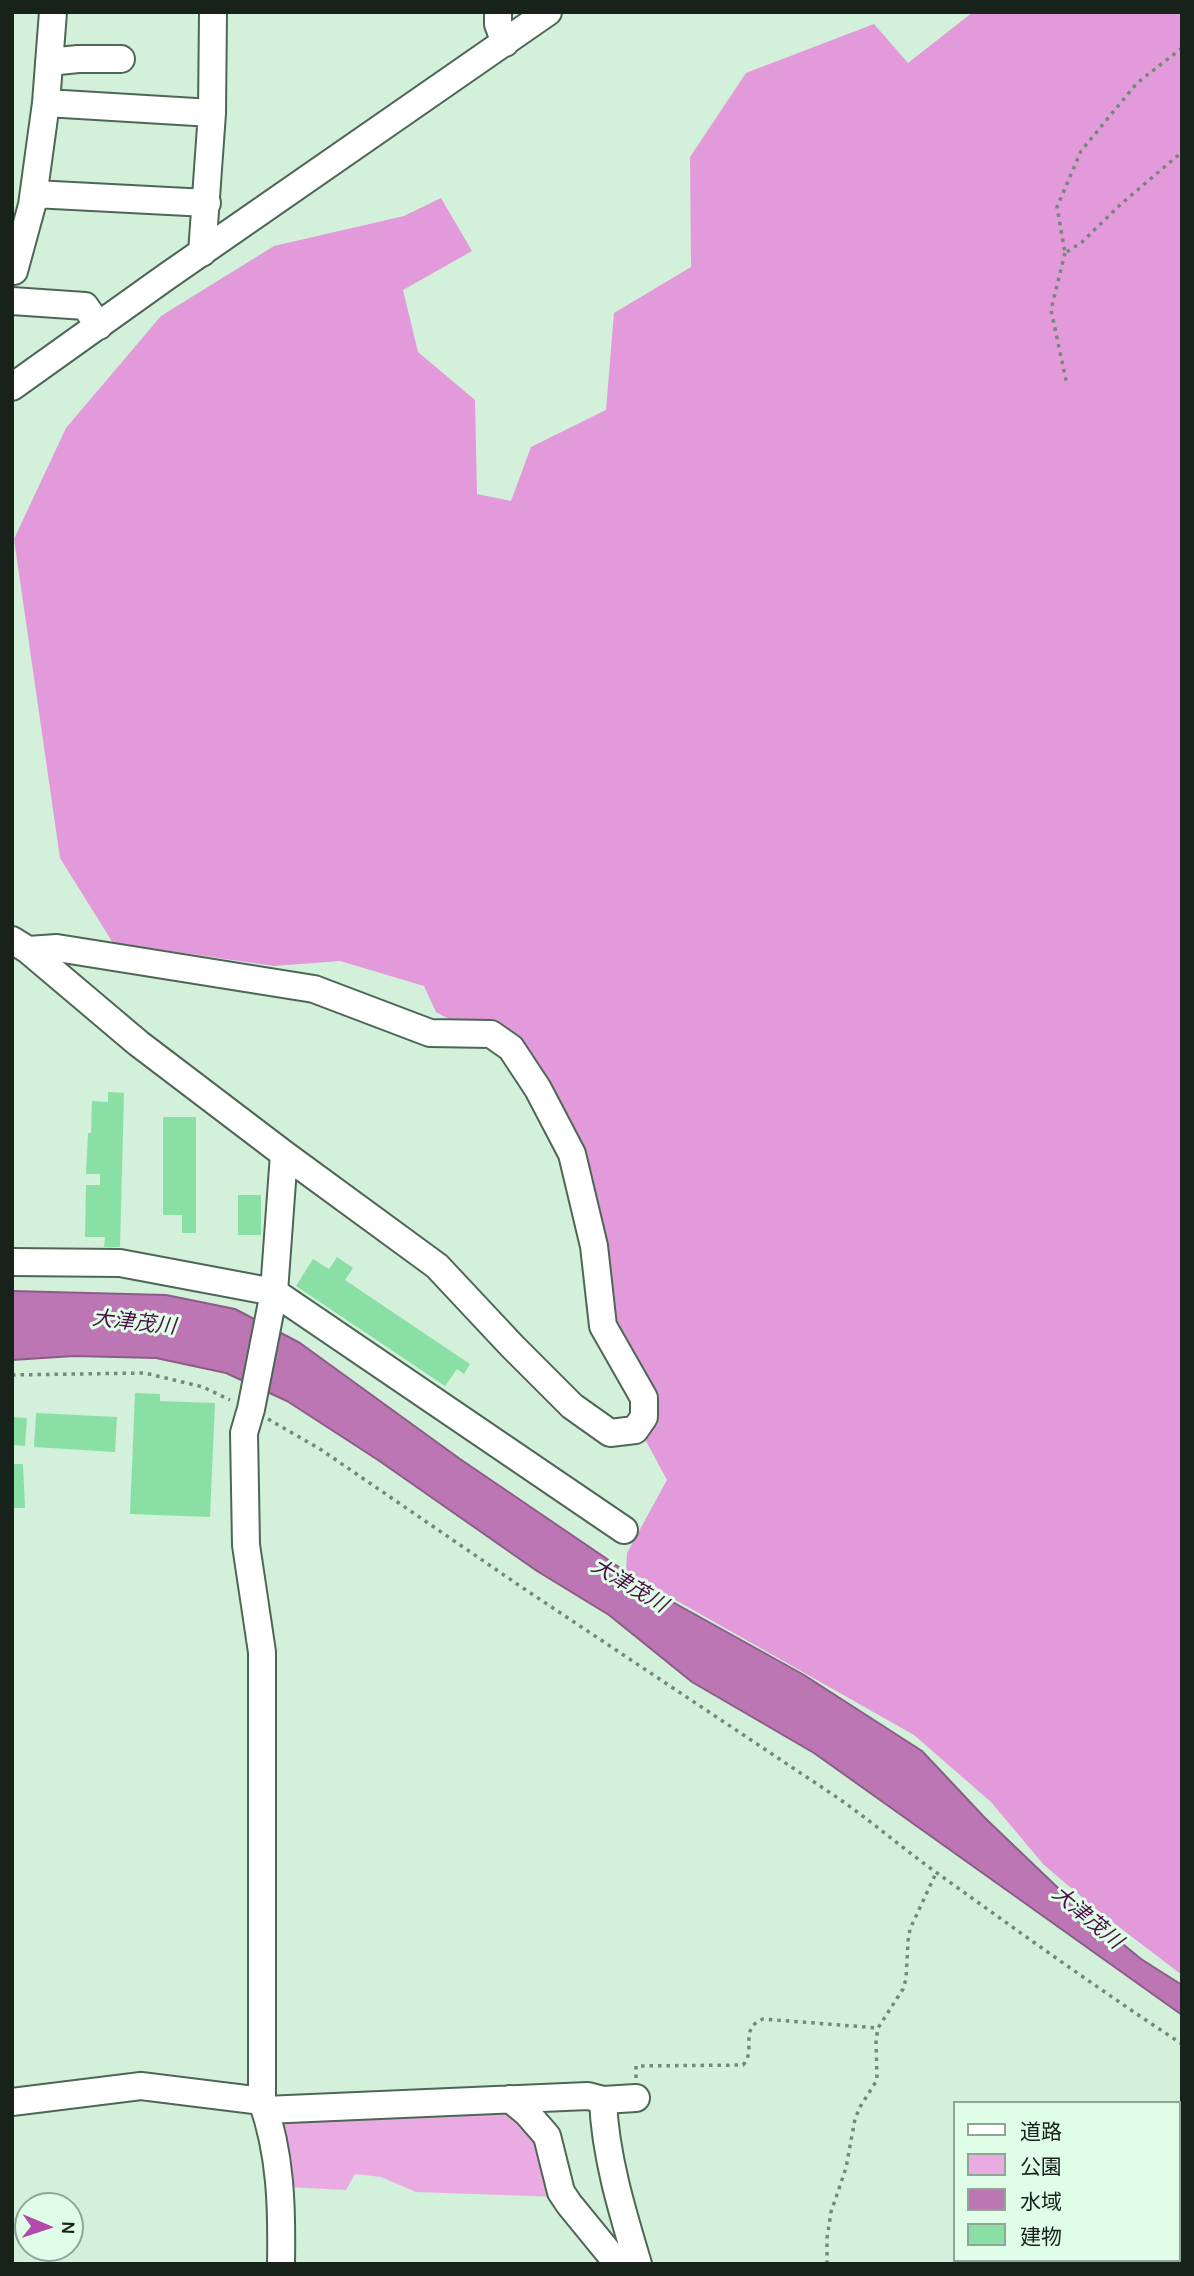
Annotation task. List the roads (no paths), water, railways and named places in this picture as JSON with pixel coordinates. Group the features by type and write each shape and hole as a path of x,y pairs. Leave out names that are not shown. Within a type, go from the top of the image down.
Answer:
{"street":[{"path":"13,271 34,194 46,103 53,12"},
{"path":"202,253 212,113 213,12"},
{"path":"498,12 499,31 505,43"},
{"path":"12,387 548,12"},
{"path":"49,62 78,58 121,59"},
{"path":"46,103 212,113"},
{"path":"34,194 207,203"},
{"path":"12,301 85,306 99,326"},
{"path":"20,945 57,948 314,989 430,1033 491,1034 511,1048 538,1089 572,1154 594,1246 603,1326 644,1398 644,1417 635,1430 610,1433 572,1406 438,1266 138,1044 20,945"},
{"path":"281,2264 281,2199 276,2158 264,2106 261,1652 246,1545 244,1433 274,1292 284,1154"},
{"path":"12,1262 120,1264 274,1292 624,1530"},
{"path":"12,2102 141,2085 264,2106 588,2096 603,2100 636,2098"},
{"path":"519,2099 547,2136 561,2192 618,2264"},
{"path":"603,2100 604,2125 612,2165 638,2264"}],"water":[{"name":"大津茂川","path":"12,1291 166,1295 235,1309 300,1343 460,1459 660,1595 804,1675 922,1751 985,1818 1079,1908 1141,1959 1182,1985 1182,2015 814,1753 692,1682 609,1615 537,1571 378,1460 287,1401 226,1373 156,1358 74,1356 12,1360"}]}
